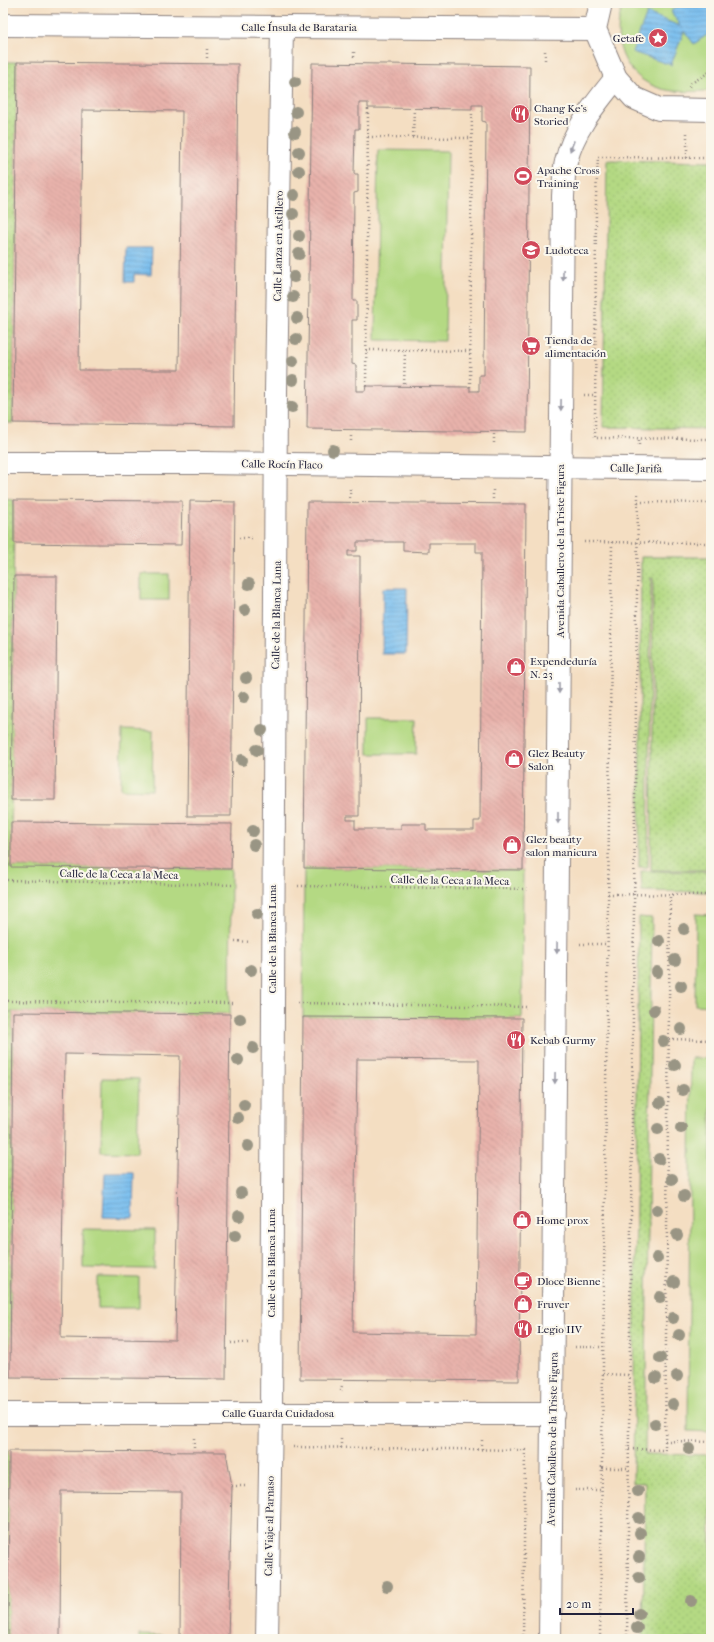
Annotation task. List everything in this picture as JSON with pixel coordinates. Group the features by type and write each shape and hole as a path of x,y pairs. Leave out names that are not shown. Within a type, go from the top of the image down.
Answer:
{"street":[{"path":"601,3 595,29 616,78 634,98 659,109 711,110"},
{"name":"Calle Ínsula de Barataria","path":"3,25 595,29"},
{"name":"Calle Lanza en Astillero","path":"276,465 282,27"},
{"name":"Avenida Caballero de la Triste Figura","path":"550,1639 563,196 566,162 575,138 591,110 616,78"},
{"name":"Calle Rocín Flaco","path":"3,463 203,463 560,467"},
{"name":"Calle de la Blanca Luna","path":"271,1414 276,465"},
{"name":"Calle Jarifa","path":"560,467 711,469"},
{"name":"Calle Guarda Cuidadosa","path":"3,1414 552,1414"},
{"name":"Calle Viaje al Parnaso","path":"267,1639 271,1414"}],"path":[{"path":"366,386 368,108"},
{"path":"413,137 414,108"},
{"path":"470,387 472,109"},
{"path":"368,137 472,138"},
{"path":"711,158 598,157 596,196 595,438 711,439"},
{"path":"366,350 470,351"},
{"path":"404,386 405,350"},
{"path":"627,1639 639,438"},
{"path":"638,502 711,503"},
{"path":"560,541 711,543"},
{"path":"600,1639 612,542"},
{"name":"Calle de la Ceca a la Meca","path":"3,880 236,885"},
{"name":"Calle de la Ceca a la Meca","path":"298,886 530,889"},
{"path":"608,894 711,895"},
{"path":"629,1449 665,1450 670,895"},
{"path":"3,1001 235,1003"},
{"path":"297,1003 528,1007"},
{"path":"669,1039 711,1040"},
{"path":"603,1374 629,1374"},
{"path":"665,1441 711,1442"},
{"path":"293,1455 293,1447 525,1450 523,1639"},
{"path":"602,1468 628,1468"}],"green space":[{"path":"624,3 711,3 711,91 680,91 662,89 649,84 638,76 629,66 619,43 618,30"},
{"path":"3,62 17,62 13,423 3,423"},
{"path":"378,150 448,151 445,341 375,340"},
{"path":"607,160 711,162 711,429 603,427"},
{"path":"3,499 14,500 11,867 3,867"},
{"path":"641,557 711,557 711,870 651,870 653,578 651,578 648,867 639,867"},
{"path":"141,574 169,574 169,600 141,600"},
{"path":"368,718 417,718 416,754 368,754"},
{"path":"122,730 153,731 152,790 121,789"},
{"path":"3,867 231,869 230,1014 3,1012"},
{"path":"304,868 523,870 522,1018 303,1017"},
{"path":"641,871 711,872 711,892 642,891"},
{"path":"696,914 711,915 711,1006 695,1005"},
{"path":"639,917 652,918 645,1454 711,1455 711,1639 643,1639 645,1483 633,1483"},
{"path":"3,1012 13,1012 10,1377 3,1377"},
{"path":"691,1058 711,1059 711,1432 688,1431"},
{"path":"102,1078 139,1079 137,1153 101,1152"},
{"path":"83,1229 155,1230 155,1269 83,1268"},
{"path":"98,1277 139,1278 139,1308 98,1308"},
{"path":"3,1451 9,1451 8,1639 3,1639"},
{"path":"139,1635 173,1636 173,1639 139,1639"}],"water":[{"path":"682,3 711,3 711,32 694,44 684,31 671,65 632,52 647,13 680,26 671,11"},
{"path":"126,248 152,248 151,275 134,274 134,282 125,282"},
{"path":"383,588 407,588 406,654 382,654"},
{"path":"105,1173 134,1173 133,1218 103,1217"}],"building":[{"path":"17,62 238,64 234,426 13,423","holes":["82,110 182,111 179,370 79,370"]},
{"path":"312,63 530,66 527,432 307,429","holes":["359,103 368,103 368,108 472,109 472,105 482,105 482,121 486,122 484,375 479,375 479,391 470,391 470,387 366,386 365,391 356,391 356,365 352,364 352,320 357,320 357,301 353,301 354,193 358,192 358,174 354,174 355,129 359,129"]},
{"path":"14,500 182,501 181,545 14,543"},
{"path":"190,501 235,502 231,816 187,816"},
{"path":"307,502 526,504 523,870 304,868","holes":["357,542 403,542 403,551 429,552 429,543 476,543 476,552 482,552 480,821 474,821 474,830 426,830 426,824 401,824 401,829 355,829 355,820 347,820 347,816 359,816 360,556 348,556 348,551 357,551"]},
{"path":"14,576 57,576 55,800 11,800"},
{"path":"11,822 232,824 231,869 11,867"},
{"path":"13,1012 230,1014 226,1379 10,1377","holes":["65,1054 180,1056 175,1340 61,1338"]},
{"path":"303,1017 522,1018 519,1381 300,1379","holes":["357,1059 479,1060 476,1334 353,1332"]},
{"path":"9,1451 226,1452 232,1486 228,1639 180,1639 181,1492 61,1491 60,1639 8,1639"}],"place":[{"name":"Getafe","path":"658,38"},
{"name":"Chang Ke's Storied","path":"520,114"},
{"name":"Apache Cross Training","path":"523,176"},
{"name":"Ludoteca","path":"531,250"},
{"name":"Tienda de alimentación","path":"531,346"},
{"name":"Expendeduría N. 23","path":"516,667"},
{"name":"Glez Beauty Salon","path":"514,759"},
{"name":"Glez beauty salon manicura","path":"512,845"},
{"name":"Kebab Gurmy","path":"516,1040"},
{"name":"Home prox","path":"522,1220"},
{"name":"Dloce Bienne","path":"523,1281"},
{"name":"Fruver","path":"523,1304"},
{"name":"Legio IIV","path":"523,1329"}]}
